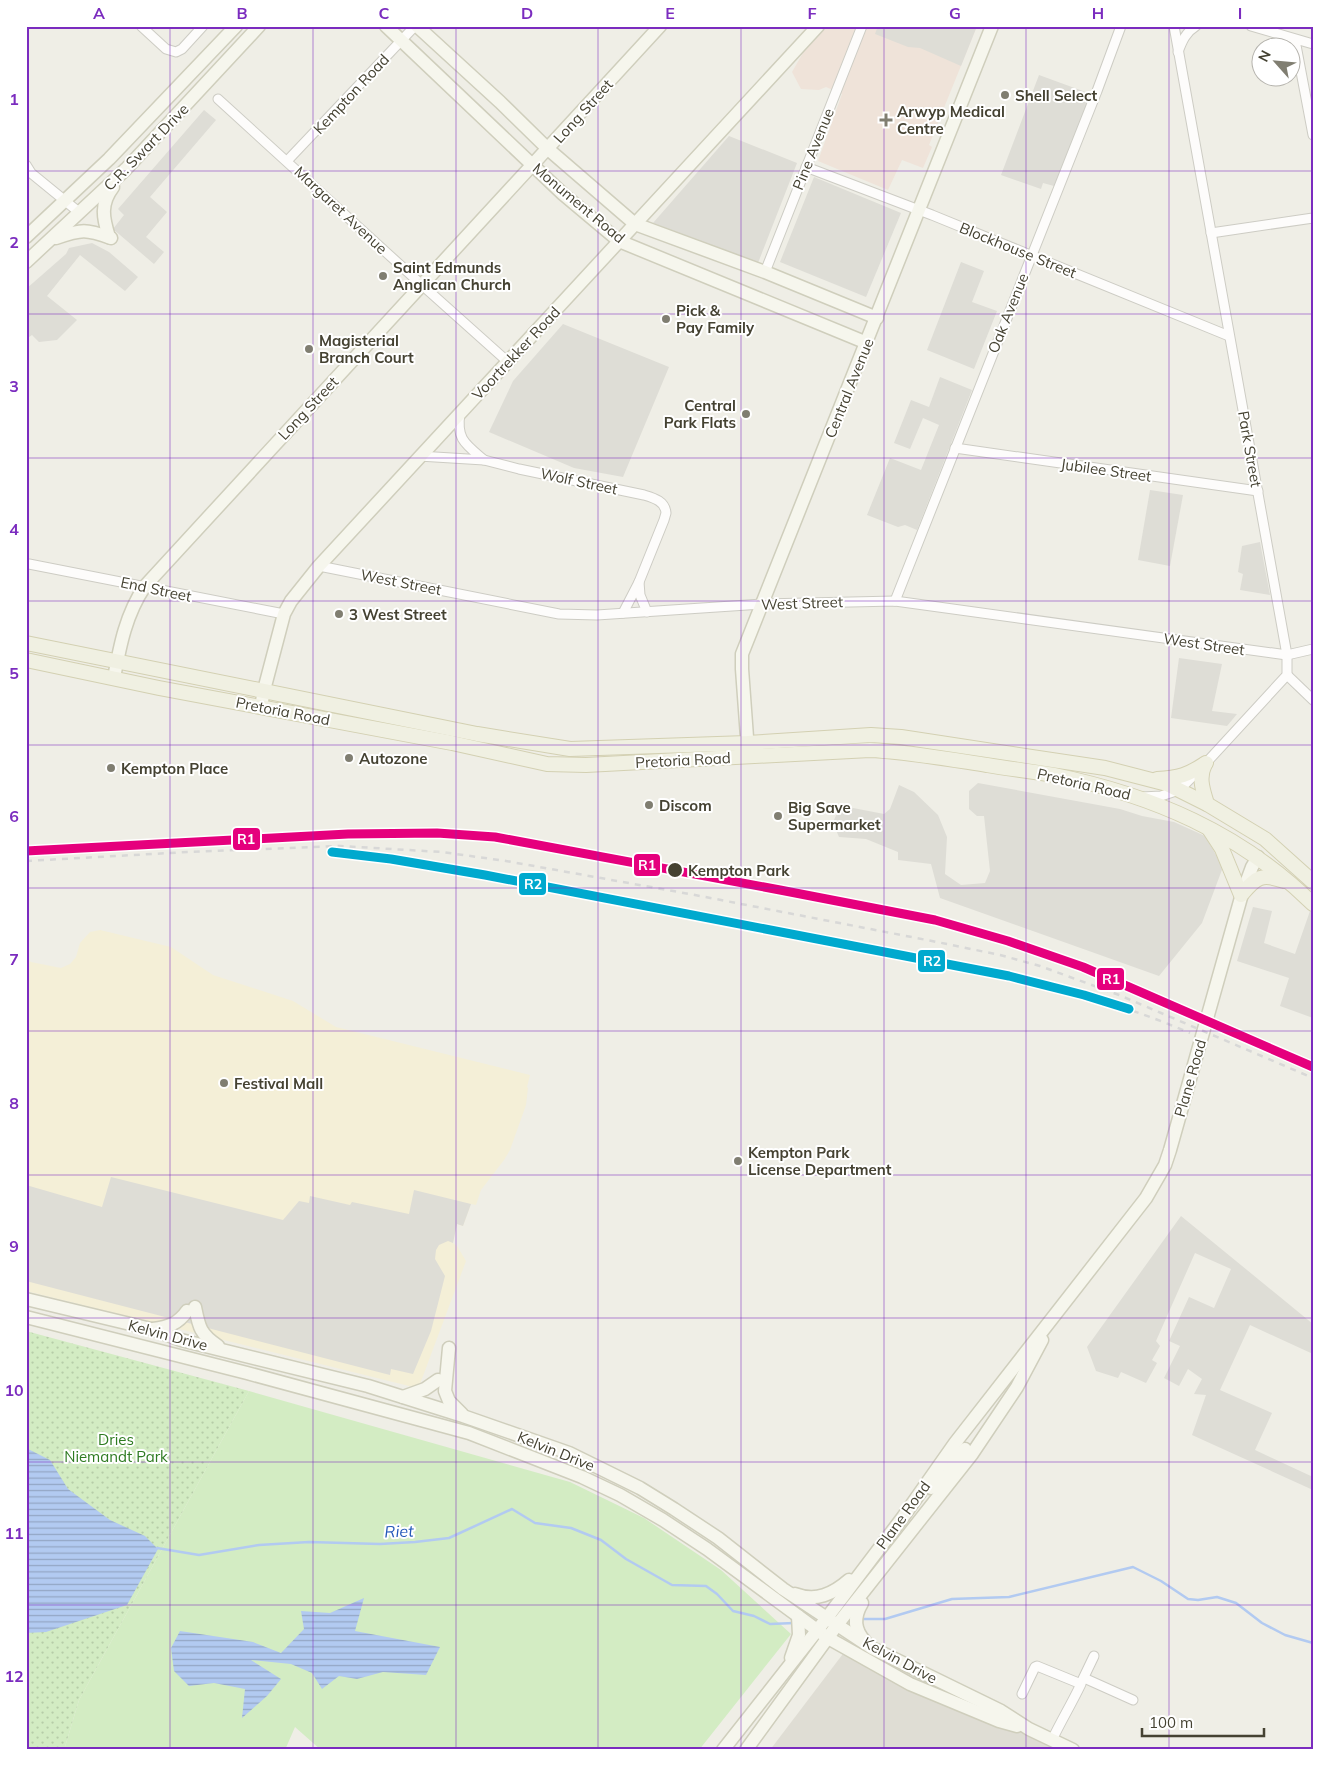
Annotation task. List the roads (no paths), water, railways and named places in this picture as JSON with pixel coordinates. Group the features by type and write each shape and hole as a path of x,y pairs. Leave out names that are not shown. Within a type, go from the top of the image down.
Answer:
{"main road":[{"name":"C.R. Swart Drive","path":"26,237 145,123 236,26"},
{"name":"C.R. Swart Drive","path":"26,262 126,169 260,26"},
{"name":"Monument Road","path":"386,26 564,194 619,241 867,344"},
{"name":"Monument Road","path":"416,26 500,102 548,149 635,224 765,272 877,318"},
{"name":"Long Street","path":"114,678 127,619 133,604 145,586 660,26"},
{"name":"Voortrekker Road","path":"261,707 284,614 291,601 319,566 818,26"},
{"name":"Central Avenue","path":"748,750 742,656 992,26"},
{"path":"49,241 80,231 92,232 110,238 103,220 105,201 126,169"},
{"name":"Pretoria Road","path":"26,644 477,734 570,749 900,751 1052,775 1101,786 1137,797 1206,826 1258,857 1313,904"},
{"name":"Pretoria Road","path":"26,660 159,688 452,743 547,764 586,765 748,750 871,735 1088,765 1167,784 1207,804 1265,839 1284,854 1313,882"},
{"path":"1149,779 1188,775 1206,764"},
{"path":"1206,764 1202,770 1201,781 1207,804"},
{"path":"1240,823 1252,840 1258,857 1269,852 1284,854"},
{"path":"1206,826 1222,849 1242,895 1253,881 1258,878 1267,876 1290,883"},
{"name":"Plane Road","path":"746,1750 828,1638 832,1622 867,1564 955,1443 1146,1198 1165,1165 1242,895 1252,867 1258,857"},
{"name":"Plane Road","path":"723,1750 817,1630 832,1622 871,1585 972,1454 1018,1388 1046,1334 1083,1280"},
{"name":"Kelvin Drive","path":"26,1299 151,1329 181,1340 223,1349 403,1397 570,1453 640,1488 718,1538 783,1589 872,1648 1001,1711 1029,1729 1073,1750"},
{"path":"151,1329 171,1326 182,1319 191,1309 202,1334 223,1349"},
{"name":"Kelvin Drive","path":"26,1317 257,1376 484,1438 582,1477 620,1495 670,1524 828,1638 910,1684 999,1721 1029,1729"},
{"path":"449,1348 444,1391 449,1401 464,1416"},
{"path":"403,1397 425,1388 438,1380"},
{"path":"903,1517 945,1474 965,1449"},
{"path":"783,1589 813,1598 827,1595 841,1588 867,1564"},
{"path":"871,1585 858,1609 855,1622 860,1636 872,1648"},
{"path":"784,1674 799,1635 798,1616"}],"street":[{"path":"141,26 166,49 172,52 179,51 203,26"},
{"name":"Kempton Road","path":"287,161 416,26"},
{"name":"Pine Avenue","path":"765,272 862,26"},
{"name":"Oak Avenue","path":"896,601 1121,26"},
{"name":"Park Street","path":"1174,26 1177,53 1287,654 1287,675"},
{"path":"1177,53 1184,38 1196,26"},
{"path":"1251,26 1289,38"},
{"path":"1302,77 1313,135"},
{"name":"Margaret Avenue","path":"218,98 422,286 508,362"},
{"path":"26,165 29,176 80,213"},
{"name":"Blockhouse Street","path":"806,167 920,210 1229,336"},
{"path":"1211,233 1313,218"},
{"name":"Wolf Street","path":"460,413 458,430 460,436 484,460"},
{"name":"Jubilee Street","path":"955,448 1258,491"},
{"name":"Wolf Street","path":"419,456 484,460 644,495 663,504 666,513 639,582"},
{"name":"End Street","path":"29,564 284,614"},
{"name":"West Street","path":"319,566 559,614 597,615 762,604 896,601 1287,654 1313,649"},
{"path":"639,582 640,595 647,612"},
{"path":"624,613 639,582"},
{"path":"1137,797 1161,796 1179,790 1206,764 1287,675 1313,700"},
{"path":"1052,1740 1094,1656"},
{"path":"1022,1694 1037,1666 1133,1700"}],"water":[{"path":"26,1448 50,1460 68,1489 110,1520 145,1536 158,1549 127,1605 46,1632 26,1633"},
{"path":"364,1598 355,1631 440,1647 426,1675 383,1672 357,1679 339,1676 322,1689 312,1673 291,1664 251,1660 281,1679 267,1696 242,1718 245,1689 214,1683 189,1686 174,1671 171,1648 180,1631 253,1642 281,1653 304,1629 301,1611 330,1613"}],"waterway":[{"name":"Riet","path":"157,1548 199,1555 259,1545 309,1542 380,1544 415,1542 449,1538 512,1509 535,1523 571,1528 601,1540 626,1559 672,1585 706,1586 717,1594 733,1611 754,1616 770,1624 794,1623"},
{"path":"859,1619 885,1619 952,1599 1009,1597 1133,1567 1161,1581 1188,1599 1198,1600 1217,1597 1236,1603 1262,1623 1285,1635 1313,1643"}],"railway":[{"path":"26,851 348,834 437,833 495,837 935,920 1008,941 1083,967 1313,1067"},
{"path":"26,861 340,846 442,852 506,861 695,895 1000,955 1040,966 1119,995 1313,1078"},
{"path":"333,853 391,859 485,875 1009,976 1101,1000 1190,1033"}],"place":[{"name":"Shell Select","path":"1005,95"},
{"name":"Arwyp Medical Centre","path":"886,120"},
{"name":"Saint Edmunds Anglican Church","path":"383,276"},
{"name":"Pick & Pay Family","path":"666,319"},
{"name":"Magisterial Branch Court","path":"309,349"},
{"name":"Central Park Flats","path":"746,414"},
{"name":"3 West Street","path":"339,614"},
{"name":"Autozone","path":"349,758"},
{"name":"Kempton Place","path":"111,768"},
{"name":"Discom","path":"649,805"},
{"name":"Big Save Supermarket","path":"778,816"},
{"name":"Kempton Park","path":"675,870"},
{"name":"Festival Mall","path":"224,1083"},
{"name":"Kempton Park License Department","path":"738,1161"}],"park label":[{"name":"Dries Niemandt Park","path":"116,1448"}]}
